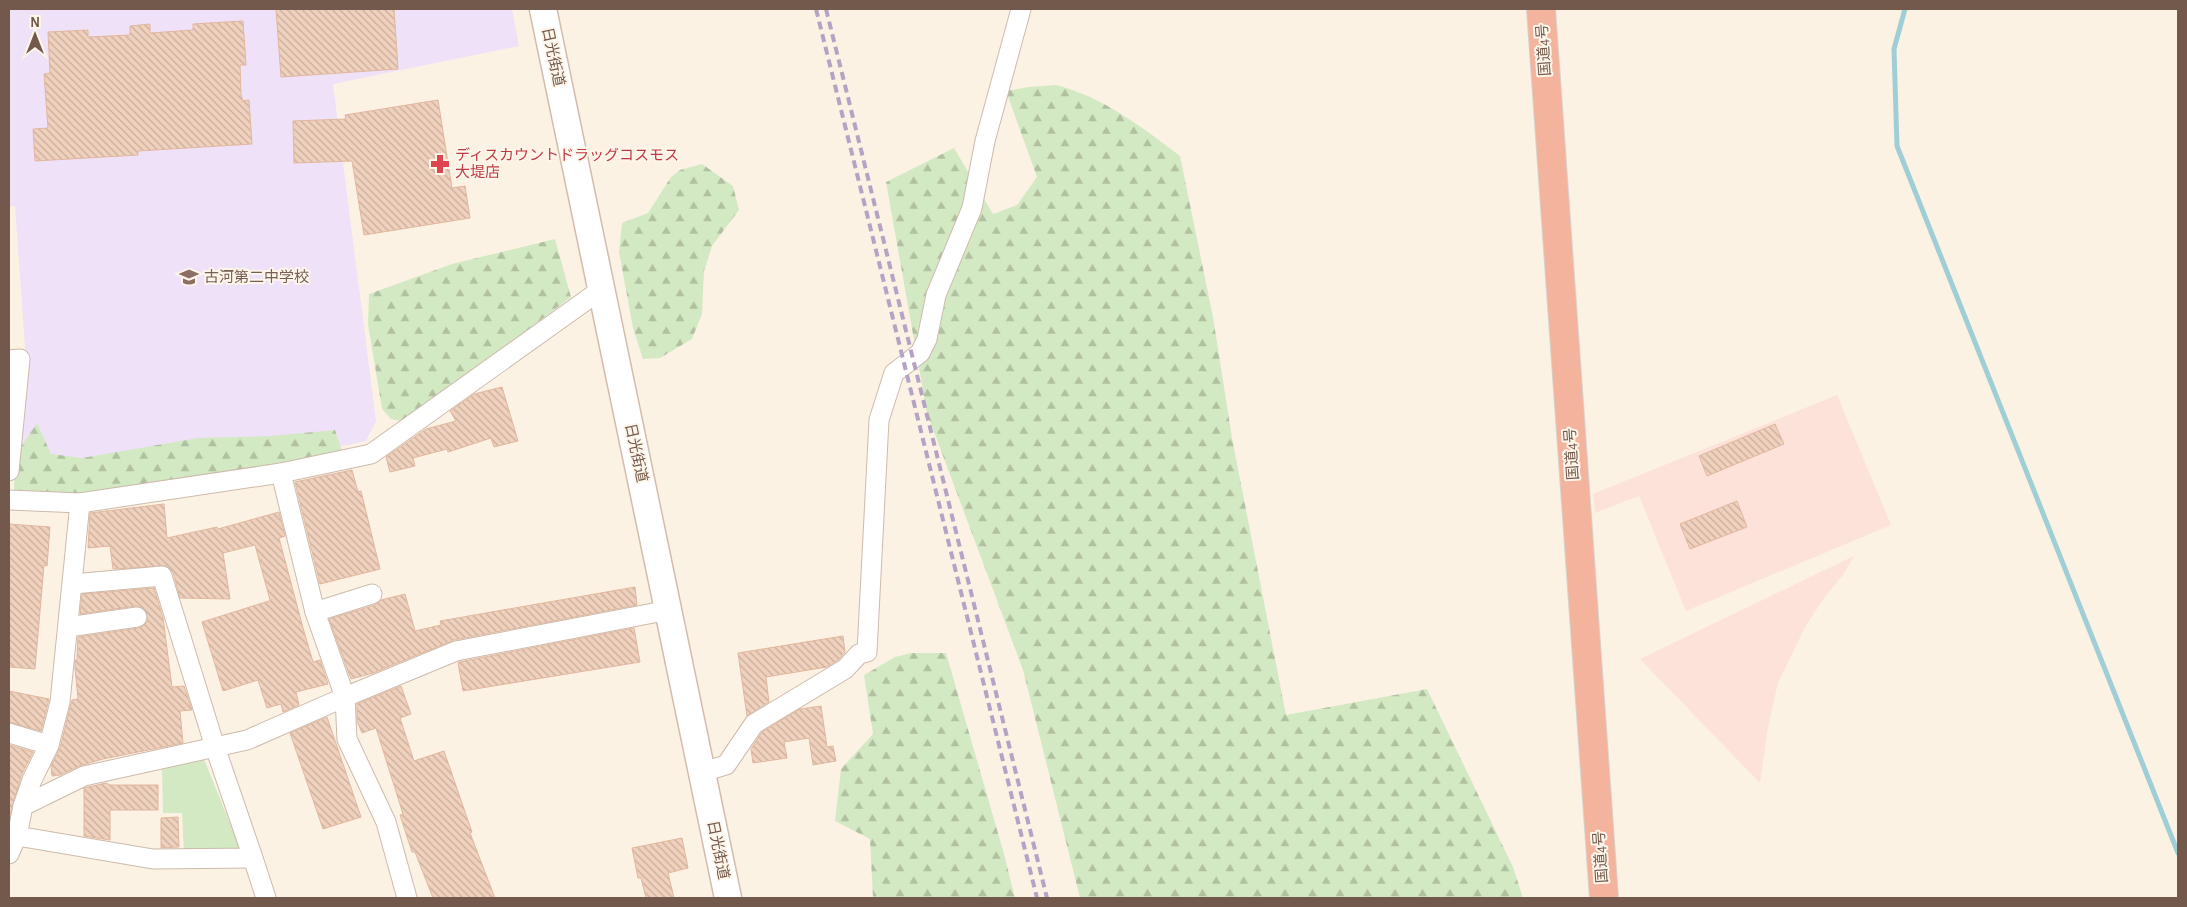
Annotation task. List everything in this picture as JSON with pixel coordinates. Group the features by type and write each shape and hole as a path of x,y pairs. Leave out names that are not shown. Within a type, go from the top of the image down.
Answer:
{"highway":[{"name":"国道4号","path":"1541,9 1604,898"}],"main road":[{"name":"日光街道","path":"543,9 728,898"}],"street":[{"path":"703,772 726,765 754,724 844,668 859,654 867,652 879,420 894,373 920,353 927,339 936,295 972,208 985,142 1021,9"},
{"path":"9,500 80,503 281,473 371,454 602,289"},
{"path":"9,360 20,359 9,471"},
{"path":"281,473 315,612 345,697 348,739 386,822 407,898"},
{"path":"9,854 32,780 49,745 60,702 80,503"},
{"path":"73,584 162,576 215,747 266,898"},
{"path":"315,612 372,594"},
{"path":"23,806 84,776 247,740 456,651 669,610"},
{"path":"68,627 137,617"},
{"path":"9,733 49,745"},
{"path":"16,836 153,859 253,858"}],"shaded area":[{"name":"古河第二中学校","path":"9,9 512,9 519,46 333,84 376,421 366,441 278,460 21,487 25,347 15,206 9,207"},
{"path":"1837,395 1891,525 1686,611 1639,496 1595,513 1593,494"},
{"path":"1854,556 1843,575 1806,625 1778,683 1768,727 1760,783 1640,659"}],"green space":[{"path":"1056,85 1073,90 1106,105 1180,156 1213,317 1232,438 1286,715 1427,689 1513,867 1523,898 1080,898 1023,670 927,413 886,182 954,148 993,214 1017,205 1037,177 1006,91"},
{"path":"702,164 733,186 739,210 712,246 704,271 702,314 692,339 660,358 643,359 633,328 619,252 622,223 648,213 671,177 680,170"},
{"path":"555,239 571,297 405,422 391,419 382,409 368,324 369,294 452,264"},
{"path":"37,423 51,454 82,458 198,438 271,436 335,430 343,454 83,496 14,493 15,456"},
{"path":"911,653 946,653 1015,898 873,898 870,839 835,821 841,769 873,734 864,675 895,657"},
{"path":"204,759 241,851 184,853 182,813 163,813 162,769"}],"building":[{"path":"276,9 394,9 398,69 281,77"},
{"path":"243,21 246,65 240,65 241,95 243,101 249,100 252,144 138,151 138,155 35,161 33,129 48,128 44,74 50,73 48,32 88,30 88,37 130,35 130,26 150,24 150,33 193,30 193,24"},
{"path":"438,100 452,188 465,186 470,218 364,235 352,161 294,163 293,121 346,119 345,115"},
{"path":"502,387 518,441 494,447 491,438 448,452 447,449 413,458 415,466 390,472 386,457 426,429 456,421 450,411 474,394"},
{"path":"1775,424 1784,444 1707,476 1699,456"},
{"path":"352,470 358,492 361,491 380,569 320,584 295,482"},
{"path":"1737,501 1747,527 1690,549 1680,524"},
{"path":"164,504 167,538 217,527 218,529 279,512 285,536 279,538 303,628 313,662 320,660 328,684 296,692 299,705 283,712 281,704 267,708 258,680 223,691 202,622 272,600 270,600 255,545 223,553 230,599 180,598 173,572 166,566 113,569 110,546 88,548 90,513"},
{"path":"9,524 50,527 47,566 44,565 35,669 9,667"},
{"path":"635,587 637,605 454,640 373,673 351,679 329,619 375,605 381,600 405,594 415,631 441,625 440,621"},
{"path":"154,588 163,618 172,687 184,686 192,710 180,711 183,743 103,759 79,766 60,775 52,776 51,766 60,748 72,700 78,699 75,660 77,660 78,637 139,628 148,621 145,610 136,606 80,614 82,594"},
{"path":"634,628 640,662 463,691 459,662"},
{"path":"843,636 845,652 838,660 827,667 766,677 769,702 747,716 738,653"},
{"path":"401,686 411,714 400,718 414,761 444,751 472,832 470,833 495,898 433,898 415,852 412,852 400,815 403,814 376,728 362,733 357,721 357,704"},
{"path":"9,691 49,699 41,731 9,722"},
{"path":"821,706 827,747 833,746 836,761 813,765 809,738 784,742 787,758 753,763 751,749 762,732 800,709"},
{"path":"327,717 361,817 323,829 290,733"},
{"path":"9,745 33,752 21,776 9,819"},
{"path":"106,783 110,785 158,785 158,810 110,810 110,840 84,836 84,788"},
{"path":"178,817 179,847 161,848 161,818"},
{"path":"682,838 688,868 668,873 674,898 646,898 641,878 638,878 632,848"}],"waterway":[{"path":"1905,9 1894,49 1897,146 2178,853"}],"railway":[{"path":"816,9 1037,898"},
{"path":"826,9 1047,898"}],"place":[{"name":"ディスカウントドラッグコスモス 大堤店","path":"440,164"},
{"name":"古河第二中学校","path":"189,277"}]}
